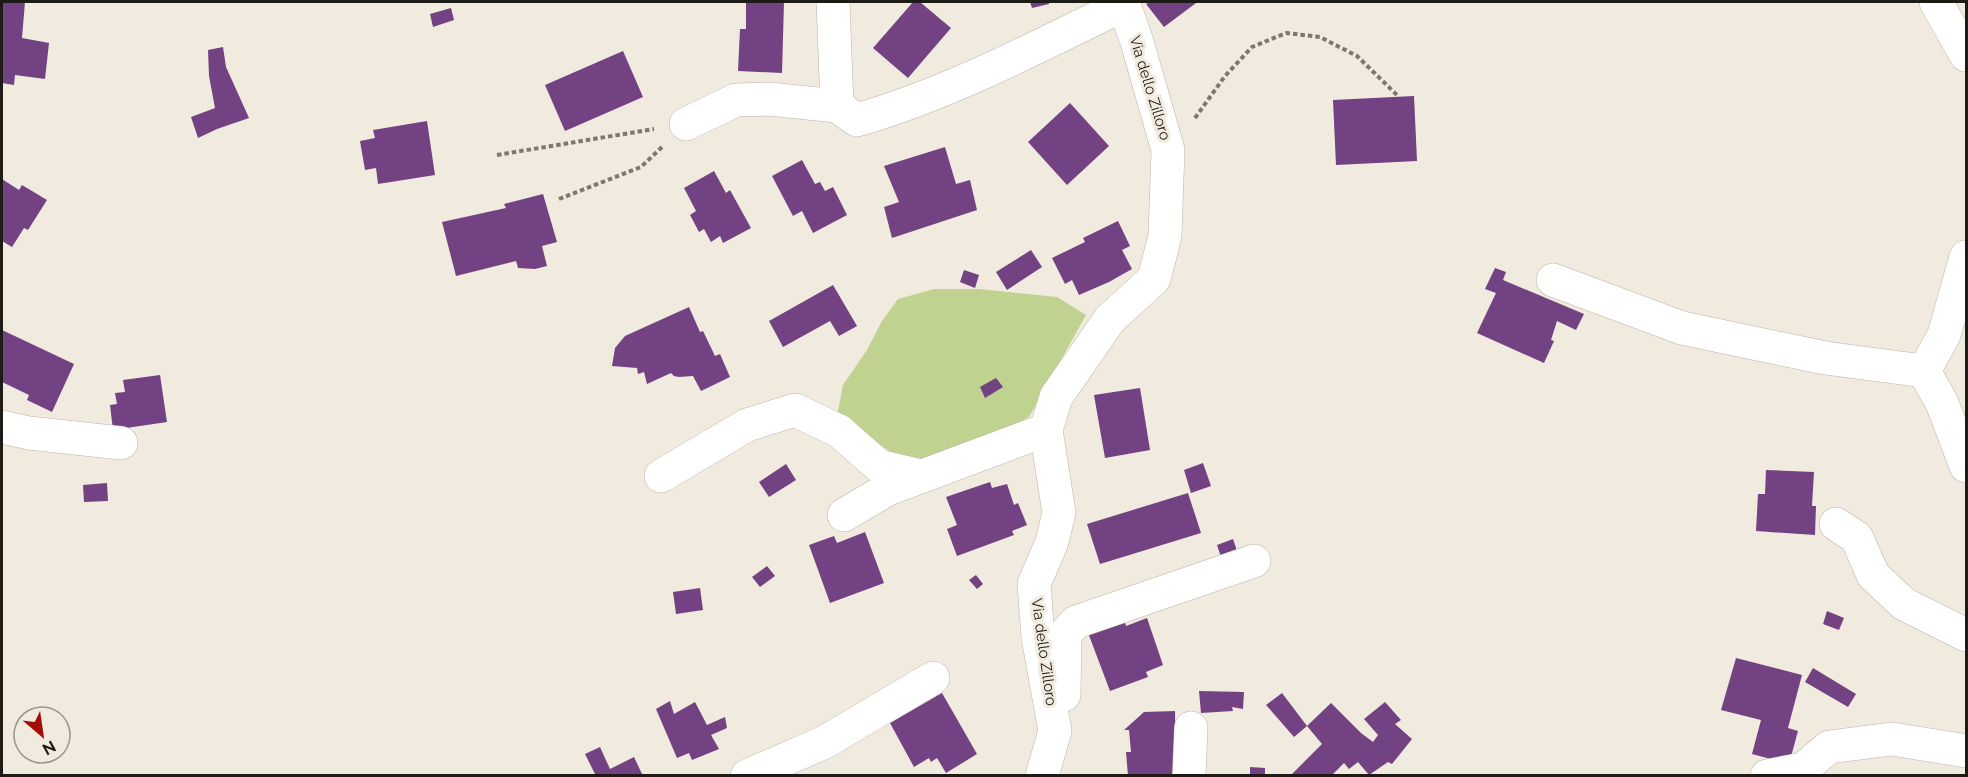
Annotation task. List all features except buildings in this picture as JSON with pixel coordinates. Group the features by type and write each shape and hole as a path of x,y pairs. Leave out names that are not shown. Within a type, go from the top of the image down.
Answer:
{"street":[{"path":"833,2 837,106"},
{"path":"1936,2 1966,55"},
{"path":"686,124 736,100 769,99 837,106 857,120 892,110 1020,56 1123,3"},
{"name":"Via dello Zilloro","path":"1042,776 1055,731 1038,637 1034,584 1052,542 1059,513 1046,430 1056,397 1110,319 1154,279 1165,236 1168,150 1137,42 1123,3"},
{"path":"1924,371 1944,335 1966,257"},
{"path":"1552,280 1682,328 1826,358 1924,371"},
{"path":"1924,371 1942,403 1966,466"},
{"path":"661,476 747,425 795,410 839,431 879,466 921,476"},
{"path":"2,427 29,433 121,442"},
{"path":"844,515 888,489 1046,430"},
{"path":"1836,524 1857,538 1873,575 1904,603 1966,635"},
{"path":"1055,731 1063,714 1065,634 1076,622 1254,561"},
{"path":"747,776 825,742 933,678"},
{"path":"1189,776 1191,728"},
{"path":"1767,776 1803,769 1829,747 1892,739 1966,751"}],"path":[{"path":"1168,150 1185,131 1225,76 1252,47 1286,33 1320,37 1358,56 1397,95"},
{"path":"497,155 686,124"},
{"path":"559,199 641,167 686,124"}],"green space":[{"path":"934,289 979,289 1057,297 1086,315 1029,417 923,462 892,453 846,421 838,411 843,385 898,299"}]}
